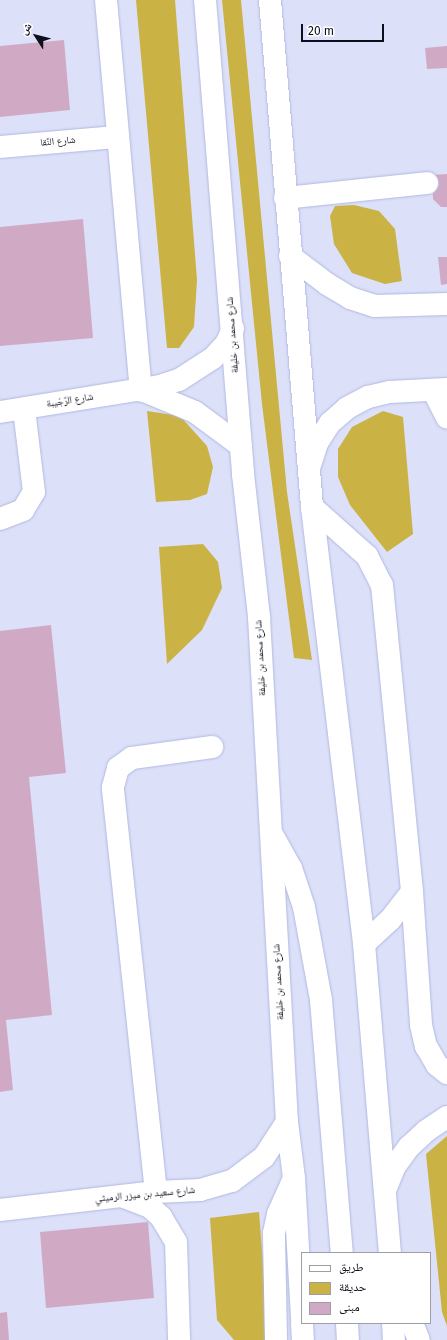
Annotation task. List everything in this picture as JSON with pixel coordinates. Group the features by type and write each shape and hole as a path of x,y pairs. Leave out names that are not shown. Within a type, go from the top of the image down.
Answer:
{"main road":[{"path":"106,0 117,137 141,390 195,412 241,446"},
{"name":"شارع محمد بن خليفة","path":"205,0 233,329 241,446 259,617 287,1122 294,1178 301,1300"},
{"path":"270,0 285,198 310,464 312,507 364,944 386,1188 390,1252"},
{"name":"شارع النِّقا","path":"0,147 117,137"},
{"path":"285,198 427,183"},
{"path":"290,256 327,284 350,298 375,306 447,304"},
{"name":"شارع الرِّجَيبة","path":"0,412 141,390 179,380 197,371 226,344 233,329"},
{"path":"310,464 317,443 330,423 347,408 368,397 390,392 440,389 447,418"},
{"path":"0,519 22,510 34,492 24,409"},
{"path":"312,507 367,556 382,585 412,892 421,1025 426,1046 437,1065 447,1073"},
{"path":"156,1192 114,777 124,762 132,758 212,747"},
{"path":"271,832 291,868 312,945 322,1011 342,1252"},
{"path":"364,944 390,920 412,892"},
{"path":"386,1188 395,1166 409,1147 447,1117"},
{"name":"شارع سعيد بن ميزر الرميثي","path":"0,1210 156,1192 200,1190 232,1181 264,1157 287,1122"},
{"path":"276,1340 274,1233 282,1202 294,1178"},
{"path":"123,1196 150,1207 161,1217 176,1242 179,1340"},
{"path":"302,1324 303,1340"},
{"path":"347,1324 348,1340"},
{"path":"393,1324 394,1340"},
{"path":"412,1324 419,1340"}],"green space":[{"path":"136,0 175,0 197,280 194,327 179,348 167,348"},
{"path":"222,0 241,0 287,492 312,660 294,658 262,404"},
{"path":"354,205 379,211 395,229 402,281 385,284 352,273 334,244 330,216 335,206"},
{"path":"147,411 180,416 207,446 213,467 207,494 190,500 156,502"},
{"path":"383,411 403,417 413,534 387,552 350,505 338,477 338,449 352,427"},
{"path":"203,544 218,562 222,588 202,630 167,664 159,547"},
{"path":"447,1136 447,1326 442,1312 426,1154"},
{"path":"259,1212 269,1340 234,1340 217,1320 210,1218"}],"building":[{"path":"64,40 70,110 0,117 0,46"},
{"path":"447,46 447,68 427,69 425,48"},
{"path":"447,174 447,207 441,207 433,199 432,175"},
{"path":"83,219 93,338 0,346 0,227"},
{"path":"438,257 447,257 447,284 441,285"},
{"path":"51,625 66,773 29,777 52,1015 6,1020 13,1090 0,1092 0,631"},
{"path":"148,1222 154,1298 46,1308 40,1232"},
{"path":"7,1312 9,1340 0,1340 0,1313"}]}
